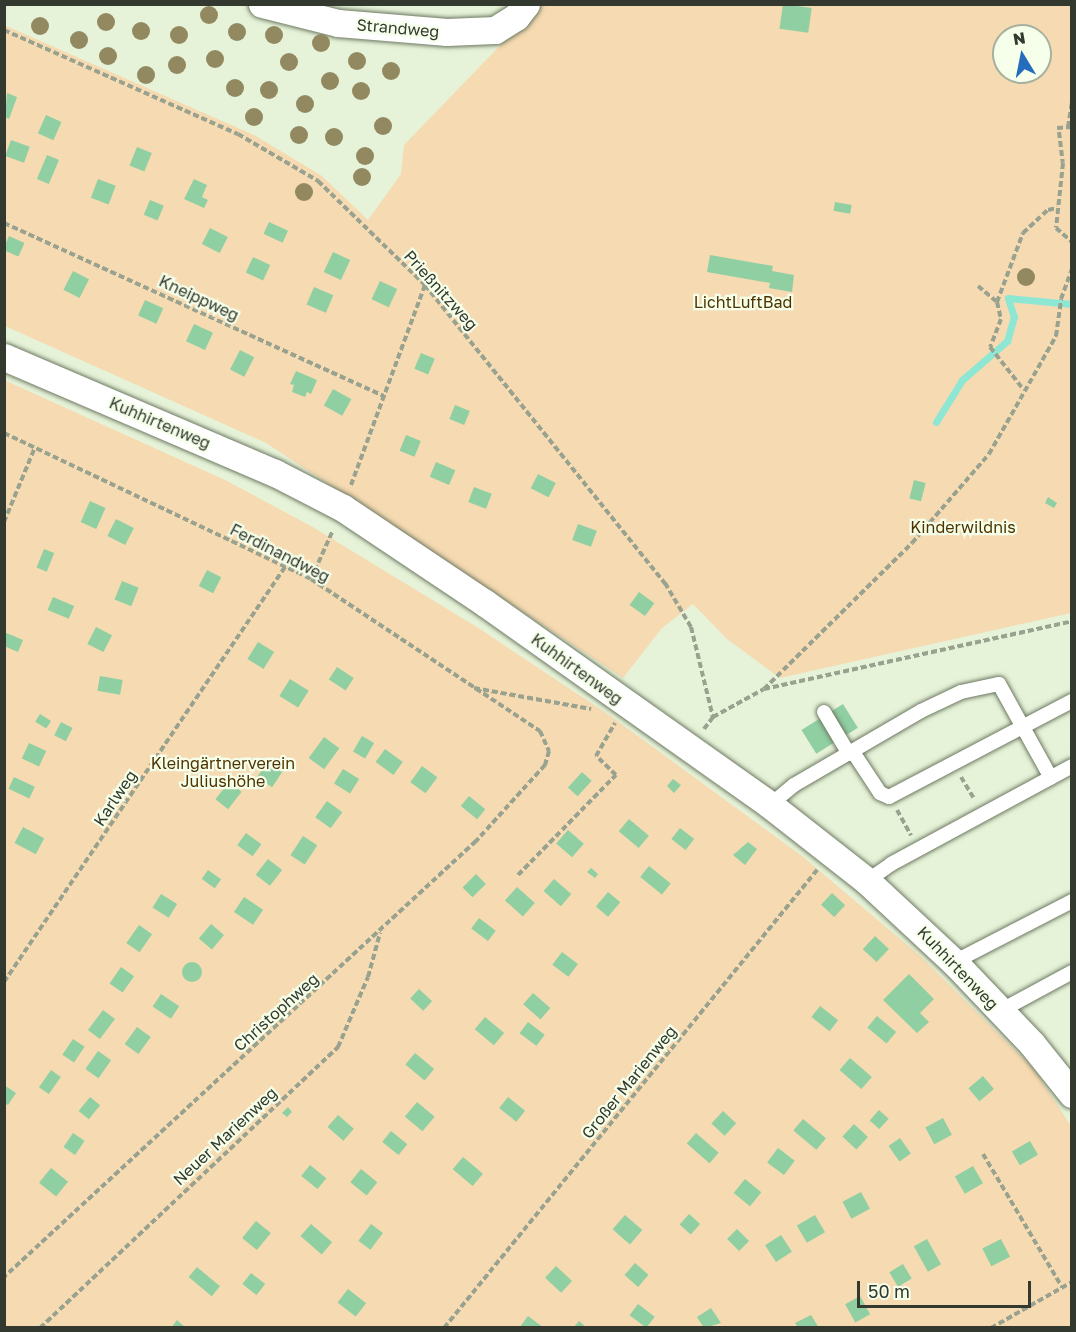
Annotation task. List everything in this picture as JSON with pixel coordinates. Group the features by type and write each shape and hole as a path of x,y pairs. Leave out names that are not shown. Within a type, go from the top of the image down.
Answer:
{"street":[{"name":"Strandweg","path":"262,4 338,23 447,32 495,30 516,17 526,4"},
{"name":"Kuhhirtenweg","path":"4,357 275,473 343,508 485,603 770,805 963,956 1010,1005 1071,1094"}],"lane":[{"path":"770,805 794,785 961,692 999,684 1051,778"},
{"path":"824,712 880,793 890,797 1071,701"},
{"path":"867,881 891,864 1071,766"},
{"path":"963,956 1071,901"},
{"path":"1010,1005 1071,972"}],"path":[{"name":"Prießnitzweg","path":"4,30 238,134 318,181 425,285 666,583 691,627 713,717"},
{"path":"1071,102 1070,127 1058,130 1063,163 1056,228 1071,242"},
{"path":"1023,389 990,346 1001,319 997,302 1023,233 1048,210 1057,208"},
{"name":"Kneippweg","path":"4,223 383,396"},
{"path":"690,749 713,717 764,689 912,543 982,463 1023,389 1056,336 1061,299 1071,270"},
{"path":"311,579 343,508 425,285"},
{"path":"978,286 997,302"},
{"name":"Ferdinandweg","path":"4,433 311,579 540,731 549,751"},
{"path":"4,522 35,447"},
{"name":"Karlweg","path":"4,982 285,567"},
{"path":"764,689 1071,621"},
{"path":"471,687 589,710 626,705"},
{"path":"518,875 616,775 596,756 626,705"},
{"name":"Christophweg","path":"4,1277 380,933 525,790 545,765 549,751"},
{"path":"953,763 983,814"},
{"path":"890,797 919,849"},
{"name":"Großer Marienweg","path":"444,1328 832,853"},
{"name":"Neuer Marienweg","path":"40,1328 338,1047 368,977 380,933"},
{"path":"983,1154 1062,1287"},
{"path":"991,1328 1071,1282"}],"green space":[{"path":"533,5 1071,5 1071,613 780,678 727,639 693,604 662,628 623,678 266,443 5,326 4,25 254,135 322,176 368,220 401,174 404,145 515,30"},
{"name":"Kleingärtnerverein Juliushöhe","path":"4,380 225,480 311,526 480,629 609,715 802,856 919,955 1034,1069 1071,1126 1071,1327 5,1327"}],"building":[{"path":"783,4 812,8 808,33 780,29"},
{"path":"7,93 17,97 9,119 5,117"},
{"path":"46,115 62,122 53,140 38,133"},
{"path":"11,140 30,147 24,163 5,156"},
{"path":"137,147 152,153 144,172 130,166"},
{"path":"47,155 59,160 49,184 37,179"},
{"path":"98,179 116,186 109,204 91,198"},
{"path":"194,179 207,185 202,197 208,200 204,208 184,199"},
{"path":"150,200 164,206 158,221 144,215"},
{"path":"835,202 852,205 850,214 833,211"},
{"path":"269,222 288,231 283,243 264,234"},
{"path":"210,228 228,237 220,253 202,244"},
{"path":"9,236 25,243 18,257 4,250"},
{"path":"333,252 350,260 341,280 324,272"},
{"path":"710,255 773,266 772,271 794,275 792,292 769,288 770,283 707,272"},
{"path":"253,257 270,265 263,280 246,272"},
{"path":"73,271 89,279 80,298 63,290"},
{"path":"380,281 397,289 389,307 372,299"},
{"path":"314,287 333,295 326,313 307,304"},
{"path":"145,300 163,308 156,324 138,316"},
{"path":"194,324 213,333 205,350 186,341"},
{"path":"240,350 254,357 244,377 230,370"},
{"path":"421,353 435,359 428,375 414,369"},
{"path":"296,371 317,380 311,394 307,392 305,397 292,392 294,385 290,384"},
{"path":"333,389 351,399 342,416 324,406"},
{"path":"455,405 470,411 464,425 449,419"},
{"path":"406,435 421,441 414,457 400,451"},
{"path":"436,462 455,470 449,485 430,477"},
{"path":"538,474 556,483 549,497 531,488"},
{"path":"914,480 926,483 921,501 909,498"},
{"path":"474,487 492,494 486,509 468,502"},
{"path":"1048,497 1057,503 1054,508 1045,503"},
{"path":"90,501 106,508 96,529 81,522"},
{"path":"116,519 134,528 125,545 107,536"},
{"path":"578,524 597,531 591,547 572,540"},
{"path":"44,549 54,553 47,572 37,568"},
{"path":"207,570 221,577 213,593 199,586"},
{"path":"122,581 139,588 131,606 115,600"},
{"path":"639,592 654,603 645,616 630,605"},
{"path":"53,597 74,606 69,619 48,610"},
{"path":"96,627 112,635 103,652 87,644"},
{"path":"4,632 23,640 18,652 4,646"},
{"path":"258,642 274,652 264,669 247,659"},
{"path":"337,667 354,678 346,690 329,680"},
{"path":"100,676 123,680 120,695 97,691"},
{"path":"290,679 309,691 298,708 279,696"},
{"path":"843,704 858,728 816,754 801,730"},
{"path":"40,714 51,721 46,729 35,722"},
{"path":"61,722 73,728 66,741 54,735"},
{"path":"362,736 374,743 365,759 353,752"},
{"path":"324,737 339,748 324,769 309,758"},
{"path":"29,743 46,751 39,766 22,758"},
{"path":"385,749 403,762 393,775 376,762"},
{"path":"270,758 285,768 272,787 257,777"},
{"path":"422,766 437,777 426,793 410,782"},
{"path":"343,769 359,779 350,793 334,783"},
{"path":"582,772 592,781 578,796 568,788"},
{"path":"14,777 35,787 29,799 9,789"},
{"path":"673,779 681,785 674,793 667,786"},
{"path":"229,782 242,792 228,809 215,799"},
{"path":"469,796 485,809 477,819 461,806"},
{"path":"327,801 342,812 331,828 315,817"},
{"path":"629,819 649,836 639,848 619,831"},
{"path":"23,827 44,838 36,854 15,843"},
{"path":"680,828 694,839 686,850 671,839"},
{"path":"568,830 584,844 572,857 556,844"},
{"path":"246,833 261,844 253,856 237,845"},
{"path":"303,836 317,845 305,865 290,855"},
{"path":"748,842 757,849 745,865 733,855"},
{"path":"268,859 282,870 270,886 256,875"},
{"path":"649,866 671,884 662,895 640,877"},
{"path":"591,868 598,874 595,878 587,872"},
{"path":"208,870 221,879 215,888 202,879"},
{"path":"476,874 486,884 472,897 463,887"},
{"path":"554,879 571,894 561,906 544,891"},
{"path":"517,887 535,903 523,916 505,900"},
{"path":"608,892 620,902 608,917 596,907"},
{"path":"832,893 845,905 834,917 821,905"},
{"path":"161,894 177,904 169,918 153,908"},
{"path":"244,897 263,910 253,925 234,912"},
{"path":"479,918 496,931 488,941 471,928"},
{"path":"211,924 224,935 212,949 199,939"},
{"path":"139,925 152,934 139,952 126,943"},
{"path":"875,936 889,949 877,962 863,949"},
{"path":"562,952 578,964 568,977 552,965"},
{"path":"192,962 199,965 202,972 199,979 192,982 185,979 182,972 185,965"},
{"path":"121,967 134,976 123,993 110,983"},
{"path":"909,974 934,999 920,1013 929,1022 917,1033 883,1000"},
{"path":"419,989 432,1001 423,1011 410,999"},
{"path":"533,993 550,1008 541,1019 523,1004"},
{"path":"161,994 179,1006 171,1019 153,1006"},
{"path":"820,1006 838,1020 830,1031 811,1017"},
{"path":"103,1010 115,1019 100,1039 88,1030"},
{"path":"877,1016 896,1032 887,1044 867,1027"},
{"path":"485,1017 504,1033 494,1045 475,1029"},
{"path":"528,1022 545,1035 536,1046 520,1033"},
{"path":"137,1027 151,1037 138,1054 125,1044"},
{"path":"73,1039 85,1047 74,1063 62,1055"},
{"path":"98,1051 111,1060 98,1078 85,1069"},
{"path":"415,1053 434,1069 425,1081 405,1064"},
{"path":"850,1058 872,1077 861,1089 840,1070"},
{"path":"51,1070 61,1077 49,1094 39,1087"},
{"path":"983,1076 994,1089 979,1101 968,1088"},
{"path":"4,1085 16,1093 8,1105 4,1103"},
{"path":"90,1097 100,1105 89,1119 79,1111"},
{"path":"508,1097 525,1111 516,1122 499,1108"},
{"path":"417,1102 435,1117 422,1131 405,1117"},
{"path":"288,1107 292,1112 287,1117 282,1113"},
{"path":"879,1110 889,1119 879,1129 870,1120"},
{"path":"723,1111 736,1123 725,1136 711,1123"},
{"path":"338,1115 354,1129 343,1141 328,1127"},
{"path":"943,1118 952,1135 934,1144 925,1127"},
{"path":"803,1119 826,1138 816,1150 793,1130"},
{"path":"854,1124 868,1137 856,1149 842,1136"},
{"path":"391,1131 407,1144 399,1155 382,1142"},
{"path":"73,1133 85,1141 75,1155 63,1147"},
{"path":"696,1133 719,1153 709,1163 687,1144"},
{"path":"900,1138 911,1154 899,1162 889,1146"},
{"path":"1030,1141 1038,1155 1020,1165 1012,1152"},
{"path":"778,1148 795,1161 784,1175 767,1162"},
{"path":"463,1157 483,1174 473,1186 453,1169"},
{"path":"310,1165 326,1178 318,1189 301,1176"},
{"path":"973,1166 983,1183 965,1194 955,1176"},
{"path":"51,1168 68,1182 56,1197 39,1183"},
{"path":"361,1169 377,1182 367,1195 350,1182"},
{"path":"745,1179 761,1192 750,1206 734,1193"},
{"path":"861,1192 870,1209 851,1219 842,1202"},
{"path":"689,1214 700,1224 691,1234 680,1224"},
{"path":"625,1215 642,1230 630,1244 613,1229"},
{"path":"815,1215 825,1232 807,1243 797,1226"},
{"path":"256,1221 271,1233 257,1250 242,1238"},
{"path":"311,1224 332,1242 322,1254 301,1236"},
{"path":"371,1224 383,1233 370,1250 358,1241"},
{"path":"737,1229 749,1241 739,1251 727,1239"},
{"path":"781,1235 792,1252 776,1262 765,1245"},
{"path":"927,1239 941,1264 928,1272 914,1246"},
{"path":"1001,1239 1010,1257 991,1266 982,1249"},
{"path":"635,1263 649,1275 638,1287 625,1275"},
{"path":"903,1264 912,1279 898,1287 889,1272"},
{"path":"556,1266 572,1281 561,1293 545,1278"},
{"path":"197,1267 220,1286 212,1296 189,1277"},
{"path":"251,1273 265,1284 257,1295 242,1284"},
{"path":"348,1289 366,1303 356,1317 338,1302"},
{"path":"860,1296 870,1314 855,1323 845,1304"},
{"path":"638,1304 655,1317 646,1328 630,1315"},
{"path":"711,1308 721,1323 704,1328 697,1317"},
{"path":"811,1315 819,1328 798,1328 795,1323"},
{"path":"528,1316 544,1328 519,1328"},
{"path":"177,1320 186,1328 171,1328"},
{"path":"579,1321 587,1328 573,1328"}],"waterway":[{"path":"936,422 962,380 1007,341 1014,317 1008,298 1072,304"}],"park label":[{"name":"LichtLuftBad","path":"743,302"},
{"name":"Kinderwildnis","path":"963,527"}]}
